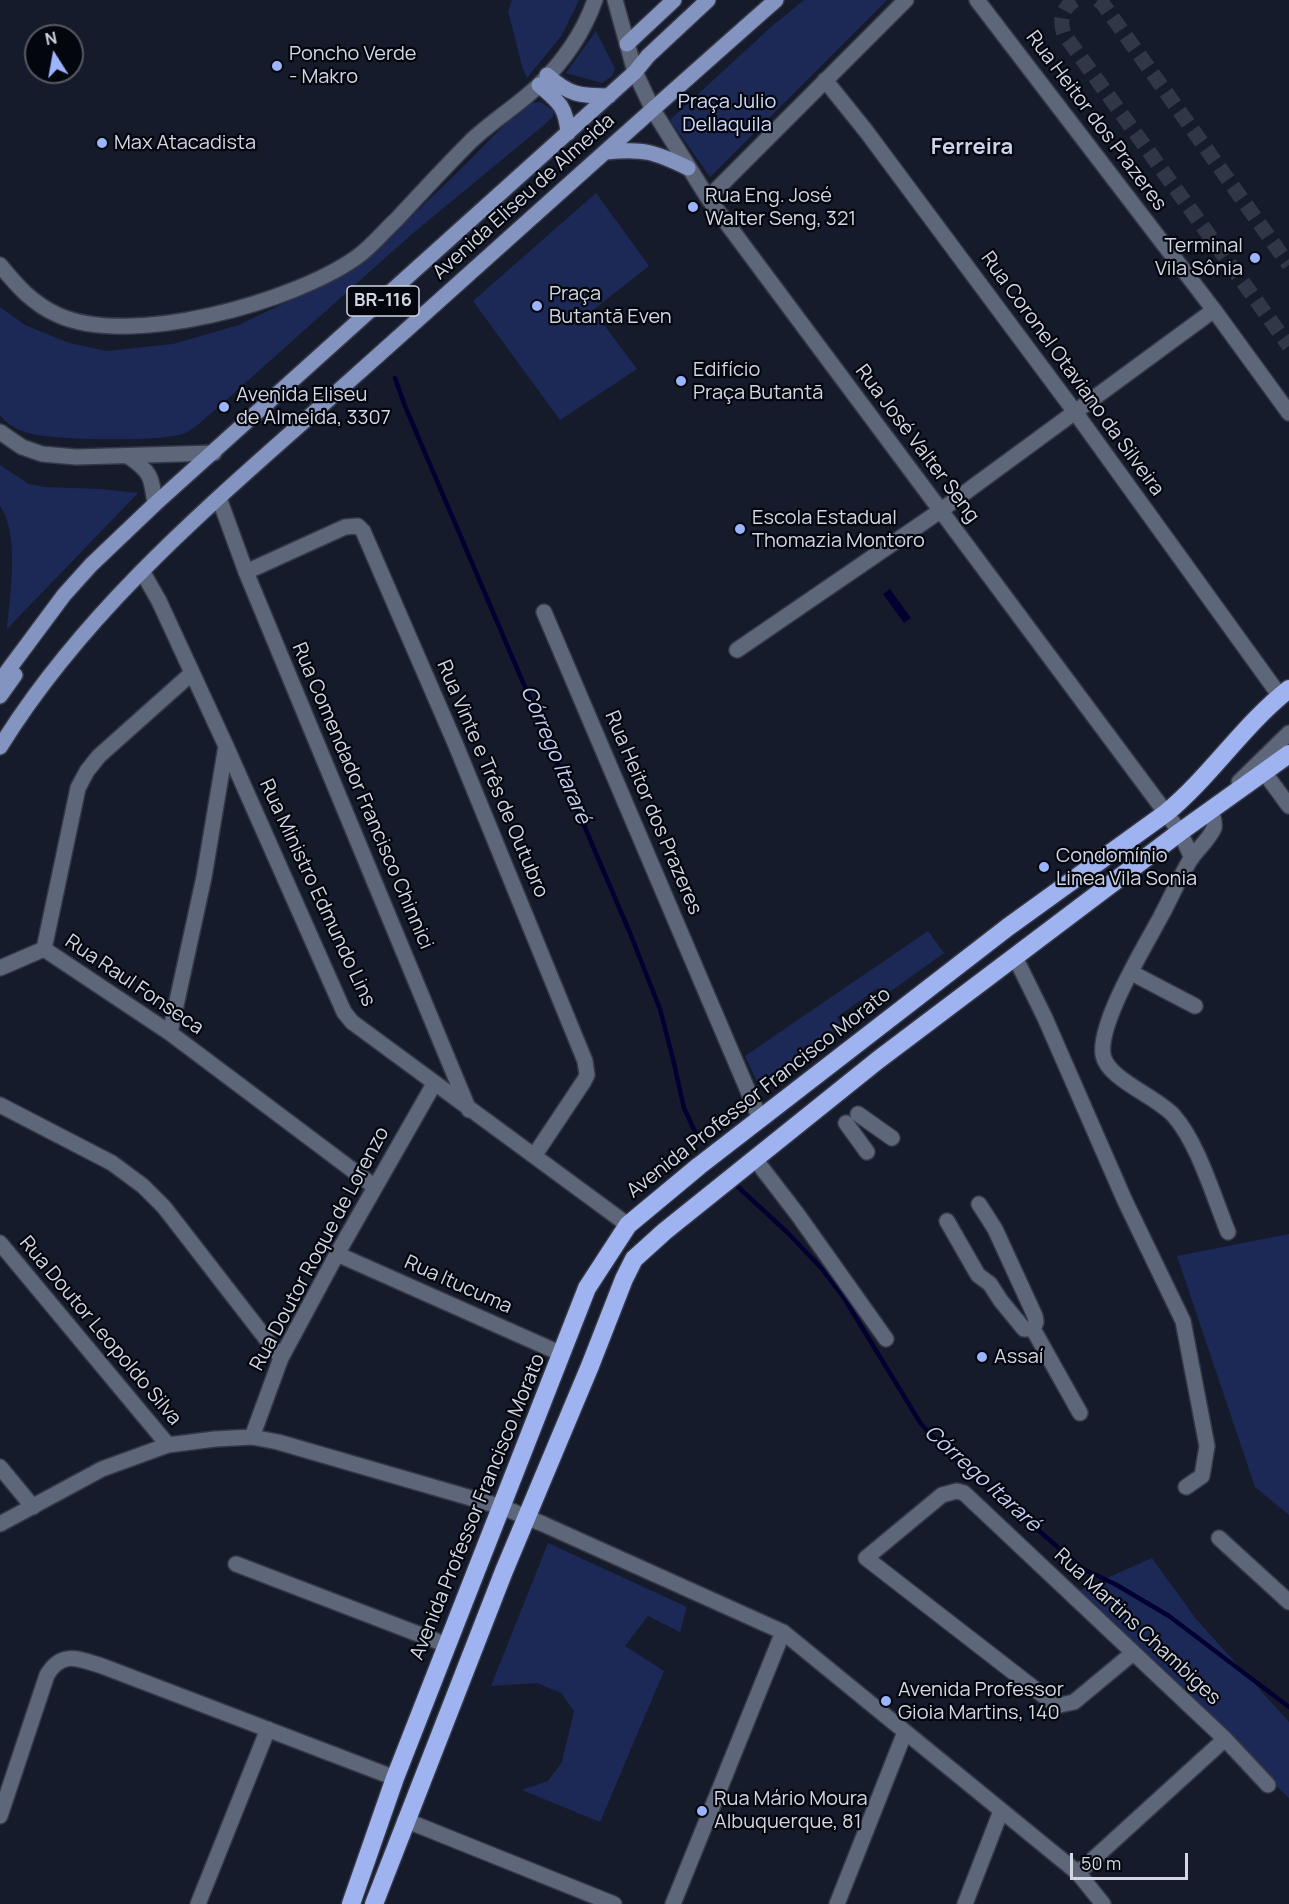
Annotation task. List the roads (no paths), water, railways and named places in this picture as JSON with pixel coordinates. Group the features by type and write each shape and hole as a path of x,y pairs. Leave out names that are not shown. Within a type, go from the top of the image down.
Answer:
{"highway":[{"name":"Avenida Professor Francisco Morato","path":"351,1904 395,1778 587,1288 628,1226 699,1166 1008,927 1185,798 1284,693"},
{"path":"374,1904 405,1820 526,1517 634,1259 665,1231 878,1060 1180,832 1289,754"}],"main road":[{"path":"627,44 674,0"},
{"name":"Avenida Eliseu de Almeida","path":"155,504 609,96 708,0"},
{"name":"Avenida Eliseu de Almeida","path":"142,571 219,498 776,0"},
{"path":"543,80 573,94 609,96"},
{"path":"543,80 561,104 568,133"},
{"path":"606,152 646,151 688,168"},
{"name":"BR-116","path":"0,681 57,604 91,565 155,504"},
{"name":"BR-116","path":"3,738 72,646 142,571"},
{"path":"0,696 22,662 25,647"}],"street":[{"path":"0,265 35,302 59,316 108,327 134,327 215,314 270,299 306,285 356,258 375,242 473,139 543,80 577,40 595,0"},
{"name":"Rua José Valter Seng","path":"615,0 635,72 653,110 708,198 1180,832 1192,858"},
{"path":"708,198 906,0"},
{"name":"Rua Heitor dos Prazeres","path":"977,0 1214,310 1289,413"},
{"name":"Rua Coronel Otaviano da Silveira","path":"825,80 866,131 1284,693"},
{"path":"737,650 940,511 1214,310"},
{"path":"0,432 22,447 42,454 76,457 214,453"},
{"path":"128,456 149,473 155,504"},
{"name":"Rua Comendador Francisco Chinnici","path":"219,498 246,572 469,1110"},
{"name":"Rua Vinte e Três de Outubro","path":"246,572 345,527 358,526 363,531 455,743 585,1060 587,1075 584,1081 534,1156"},
{"name":"Rua Ministro Edmundo Lins","path":"142,571 159,601 226,746 344,1012 352,1022 434,1084 628,1226"},
{"name":"Rua Heitor dos Prazeres","path":"544,612 760,1119"},
{"name":"Rua Raul Fonseca","path":"192,674 99,756 87,771 78,788 44,949 170,1033 375,1187"},
{"path":"1228,1232 1191,1141 1174,1116 1155,1099 1114,1073 1106,1065 1102,1042 1131,973 1192,858 1213,829 1211,810 1289,733"},
{"path":"170,1033 204,877 226,746"},
{"path":"1264,772 1289,806"},
{"path":"0,968 44,949"},
{"path":"1015,957 1045,1018 1125,1201 1183,1321 1207,1446 1202,1476 1186,1487"},
{"path":"1131,973 1195,1006"},
{"name":"Rua Doutor Roque de Lorenzo","path":"252,1437 281,1358 337,1254 434,1084"},
{"path":"0,1105 112,1163 143,1186 164,1207 281,1358"},
{"path":"867,1152 852,1119 892,1138"},
{"path":"755,1159 798,1215 886,1339"},
{"path":"980,1204 995,1229 1035,1316 1034,1329 1080,1413"},
{"path":"947,1221 978,1275 990,1284 1000,1301 1024,1329 1034,1329"},
{"name":"Rua Doutor Leopoldo Silva","path":"0,1243 168,1445"},
{"name":"Rua Itucuma","path":"337,1254 562,1354"},
{"path":"0,1524 102,1469 168,1445 252,1437 502,1507 783,1632 1078,1873 1103,1904"},
{"path":"0,1467 33,1507"},
{"name":"Rua Martins Chambiges","path":"1133,1653 1074,1702 1060,1705 1053,1703 866,1557 942,1495 957,1491 964,1493 1225,1739 1268,1785"},
{"path":"1220,1538 1289,1602"},
{"path":"236,1564 447,1645"},
{"path":"674,1904 783,1632"},
{"path":"0,1816 47,1674 54,1664 62,1659 76,1658 102,1665 395,1778"},
{"path":"198,1904 268,1729"},
{"path":"837,1904 905,1732"},
{"path":"1078,1873 1225,1739"},
{"path":"965,1904 1001,1811"},
{"path":"405,1820 614,1904"}],"waterway":[{"name":"Córrego Itararé","path":"395,378 630,933 660,1009 684,1108 698,1138"},
{"name":"Córrego Itararé","path":"737,1186 789,1234 822,1269 844,1298 921,1424 948,1452 1083,1569 1115,1584 1169,1616 1289,1707"}],"tunnel":[{"path":"1075,0 1064,11 1062,24 1064,34 1289,346"},
{"path":"1098,0 1289,265"}],"place":[{"name":"Poncho Verde - Makro","path":"277,66"},
{"name":"Max Atacadista","path":"102,143"},
{"name":"Rua Eng. José Walter Seng, 321","path":"693,207"},
{"name":"Terminal Vila Sônia","path":"1255,258"},
{"name":"Praça Butantã Even","path":"537,306"},
{"name":"Edifício Praça Butantã","path":"681,381"},
{"name":"Avenida Eliseu de Almeida, 3307","path":"224,407"},
{"name":"Escola Estadual Thomazia Montoro","path":"740,529"},
{"name":"Condomínio Linea Vila Sonia","path":"1044,867"},
{"name":"Assaí","path":"982,1357"},
{"name":"Avenida Professor Gioia Martins, 140","path":"886,1701"},
{"name":"Rua Mário Moura Albuquerque, 81","path":"702,1811"}],"district":[{"name":"Ferreira","path":"972,148"}],"park label":[{"name":"Praça Julio Dellaquila","path":"727,114"}]}
